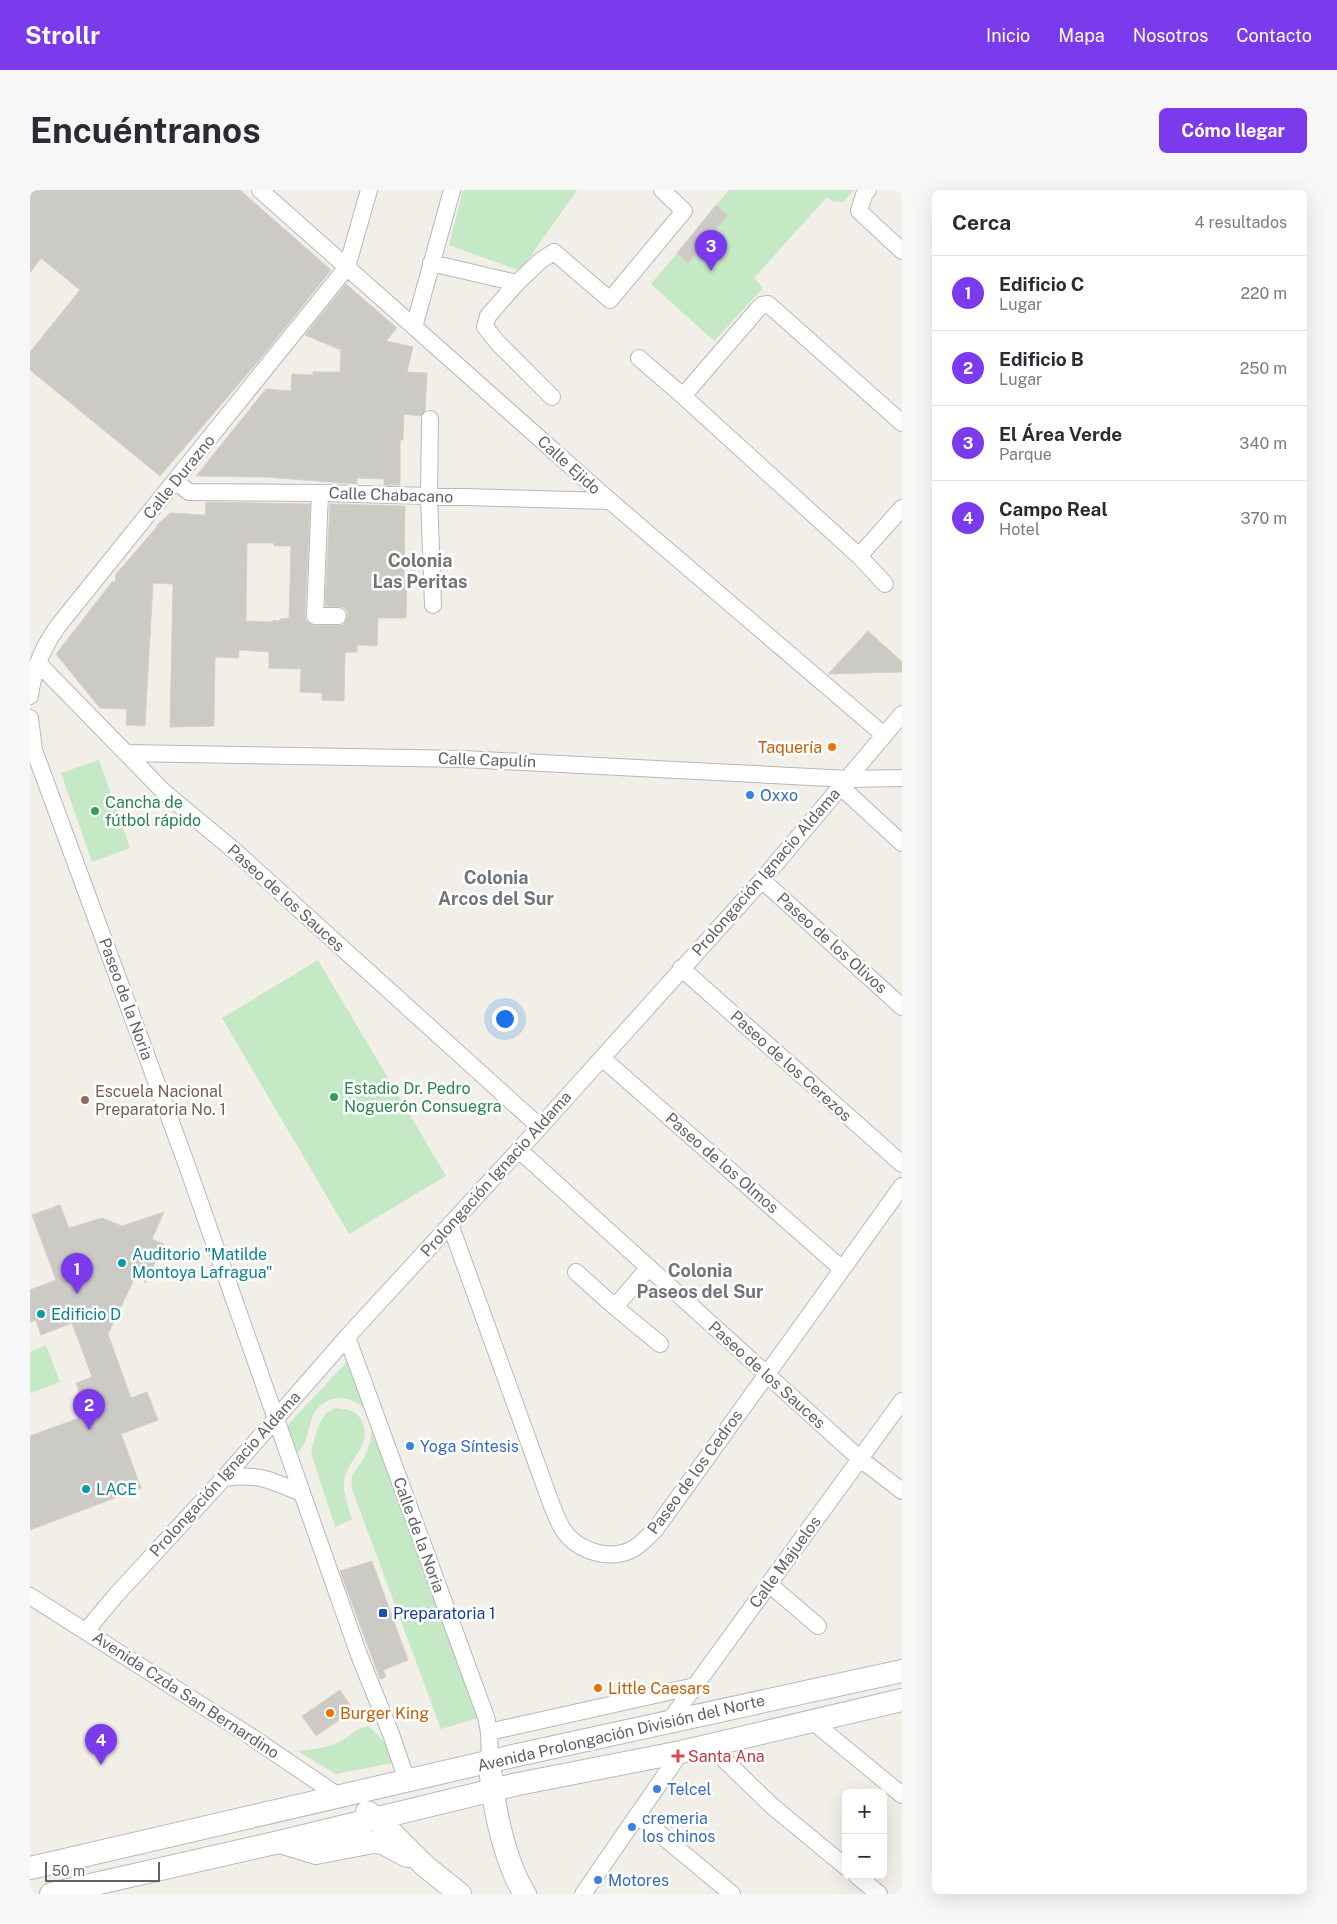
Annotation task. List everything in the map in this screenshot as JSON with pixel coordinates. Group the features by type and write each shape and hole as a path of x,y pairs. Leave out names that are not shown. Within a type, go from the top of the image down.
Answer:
{"main road":[{"name":"Avenida Prolongación División del Norte","path":"30,1868 490,1762 902,1671"},
{"name":"Avenida Prolongación División del Norte","path":"51,1894 279,1842 492,1790 682,1752 902,1700"},
{"path":"490,1762 494,1808 516,1881 525,1894"},
{"path":"340,1797 377,1818 425,1866 460,1894"},
{"path":"279,1842 316,1853 378,1842 425,1866"},
{"path":"78,1857 80,1887"}],"street":[{"name":"Calle Ejido","path":"260,190 610,501 884,735"},
{"path":"347,267 369,190"},
{"path":"414,327 452,190"},
{"path":"552,397 497,342 485,327 488,316 517,283 540,261 554,252 610,300 684,212 662,190"},
{"path":"868,190 864,195 859,211 902,251"},
{"path":"431,263 517,283"},
{"name":"Calle Durazno","path":"30,696 31,684 45,645 58,626 176,482 347,267"},
{"path":"683,396 758,309 762,305 768,304 902,423"},
{"path":"639,358 859,556 884,584"},
{"path":"430,419 429,496 432,604"},
{"name":"Calle Chabacano","path":"176,482 189,492 320,492 610,501"},
{"path":"320,492 315,616 338,616"},
{"path":"859,556 902,508"},
{"name":"Paseo de los Sauces","path":"38,663 164,792 236,852 540,1127"},
{"name":"Prolongación Ignacio Aldama","path":"86,1630 224,1478 347,1337 540,1127 762,880 902,714"},
{"name":"Paseo de la Noria","path":"30,718 34,750 185,1160 275,1419"},
{"name":"Calle Capulín","path":"126,753 464,759 845,783 902,778"},
{"path":"845,783 902,843"},
{"name":"Paseo de los Olivos","path":"762,880 902,1007"},
{"name":"Paseo de los Cerezos","path":"681,968 902,1164"},
{"name":"Paseo de los Olmos","path":"602,1058 842,1269"},
{"name":"Paseo de los Sauces","path":"519,1150 766,1375 860,1458 902,1491"},
{"name":"Paseo de los Cedros","path":"450,1224 562,1529 575,1542 587,1550 609,1554 632,1550 656,1530 902,1186"},
{"path":"615,1307 649,1267"},
{"path":"576,1272 660,1344"},
{"name":"Calle de la Noria","path":"347,1337 486,1717 489,1732 490,1762"},
{"name":"Calle Majuelos","path":"668,1723 860,1458 900,1410"},
{"path":"275,1419 359,1655 407,1781"},
{"path":"224,1478 242,1475 259,1477 301,1493"},
{"path":"769,1584 818,1626"},
{"name":"Avenida Czda San Bernardino","path":"30,1596 247,1734 340,1797"},
{"path":"489,1732 695,1686"},
{"path":"812,1721 902,1795"},
{"path":"709,1745 772,1806 842,1864"},
{"path":"583,1894 682,1752"},
{"path":"637,1815 732,1894"},
{"path":"861,1879 879,1894"}],"green space":[{"path":"463,190 577,190 520,271 449,245"},
{"path":"729,190 854,190 843,202 834,202 827,197 754,278 763,288 714,341 651,284 677,253 688,263 727,214 716,205"},
{"name":"Cancha de fútbol rápido","path":"99,760 130,848 92,862 61,773"},
{"name":"Estadio Dr. Pedro Noguerón Consuegra","path":"318,960 446,1176 349,1234 222,1018"},
{"path":"46,1345 60,1382 30,1393 30,1352"},
{"path":"353,1355 478,1718 441,1729 352,1489 353,1475 370,1443 371,1425 365,1409 357,1403 344,1398 321,1405 313,1415 305,1441 298,1452 285,1428"},
{"path":"336,1408 357,1414 362,1421 365,1431 361,1447 345,1476 345,1493 352,1519 335,1527 311,1453 321,1421 326,1413"},
{"path":"369,1726 386,1744 392,1763 336,1774 297,1751 321,1748 333,1744"}],"building":[{"path":"30,190 240,190 331,270 260,359 160,476 30,370 30,352 80,290 41,258 30,273"},
{"path":"716,205 728,215 688,263 677,253"},
{"path":"346,284 397,328 386,341 413,347 407,372 427,373 425,411 421,416 404,414 403,440 400,440 400,485 384,485 384,479 357,478 357,484 264,477 196,476 266,389 291,391 292,374 313,375 313,372 340,372 341,350 305,335"},
{"path":"206,502 310,504 306,621 315,626 343,625 348,616 347,611 343,607 325,606 330,504 405,506 404,580 407,581 406,618 378,618 377,646 357,645 357,652 345,652 344,701 322,700 322,693 300,692 301,669 269,668 269,652 239,650 239,658 215,657 214,726 170,727 173,584 153,583 145,726 126,725 127,709 100,708 56,654 112,582 115,582 116,574 157,525 170,513 205,515","holes":["247,543 274,543 274,546 291,546 289,618 280,619 280,621 273,620 273,622 246,621"]},
{"path":"868,631 902,662 902,672 828,674"},
{"path":"60,1205 69,1228 102,1218 122,1226 164,1212 152,1239 164,1244 145,1283 139,1269 108,1334 131,1398 147,1392 158,1420 121,1434 141,1488 30,1530 30,1436 87,1415 76,1383 92,1377 72,1323 41,1335 36,1320 30,1322 30,1290 56,1280 32,1215"},
{"path":"372,1561 408,1660 383,1670 386,1677 380,1679 340,1571"},
{"path":"340,1690 349,1703 348,1714 316,1736 302,1716"}],"place":[{"name":"El Área Verde","path":"711,271"},
{"name":"Taquería","path":"832,747"},
{"name":"Oxxo","path":"750,795"},
{"name":"Cancha de fútbol rápido","path":"95,811"},
{"name":"Estadio Dr. Pedro Noguerón Consuegra","path":"334,1097"},
{"name":"Escuela Nacional Preparatoria No. 1","path":"85,1100"},
{"name":"Auditorio \"Matilde Montoya Lafragua\"","path":"122,1263"},
{"name":"Edificio C","path":"77,1294"},
{"name":"Edificio D","path":"41,1314"},
{"name":"Edificio B","path":"89,1430"},
{"name":"Yoga Síntesis","path":"410,1446"},
{"name":"LACE","path":"86,1489"},
{"name":"Preparatoria 1","path":"383,1613"},
{"name":"Little Caesars","path":"598,1688"},
{"name":"Burger King","path":"330,1713"},
{"name":"Santa Ana","path":"678,1756"},
{"name":"Campo Real","path":"101,1765"},
{"name":"Telcel","path":"657,1789"},
{"name":"cremeria los chinos","path":"632,1827"},
{"name":"Motores","path":"598,1880"}],"district":[{"name":"Colonia Las Peritas","path":"420,570"},
{"name":"Colonia Arcos del Sur","path":"496,888"},
{"name":"Colonia Paseos del Sur","path":"700,1280"}]}
